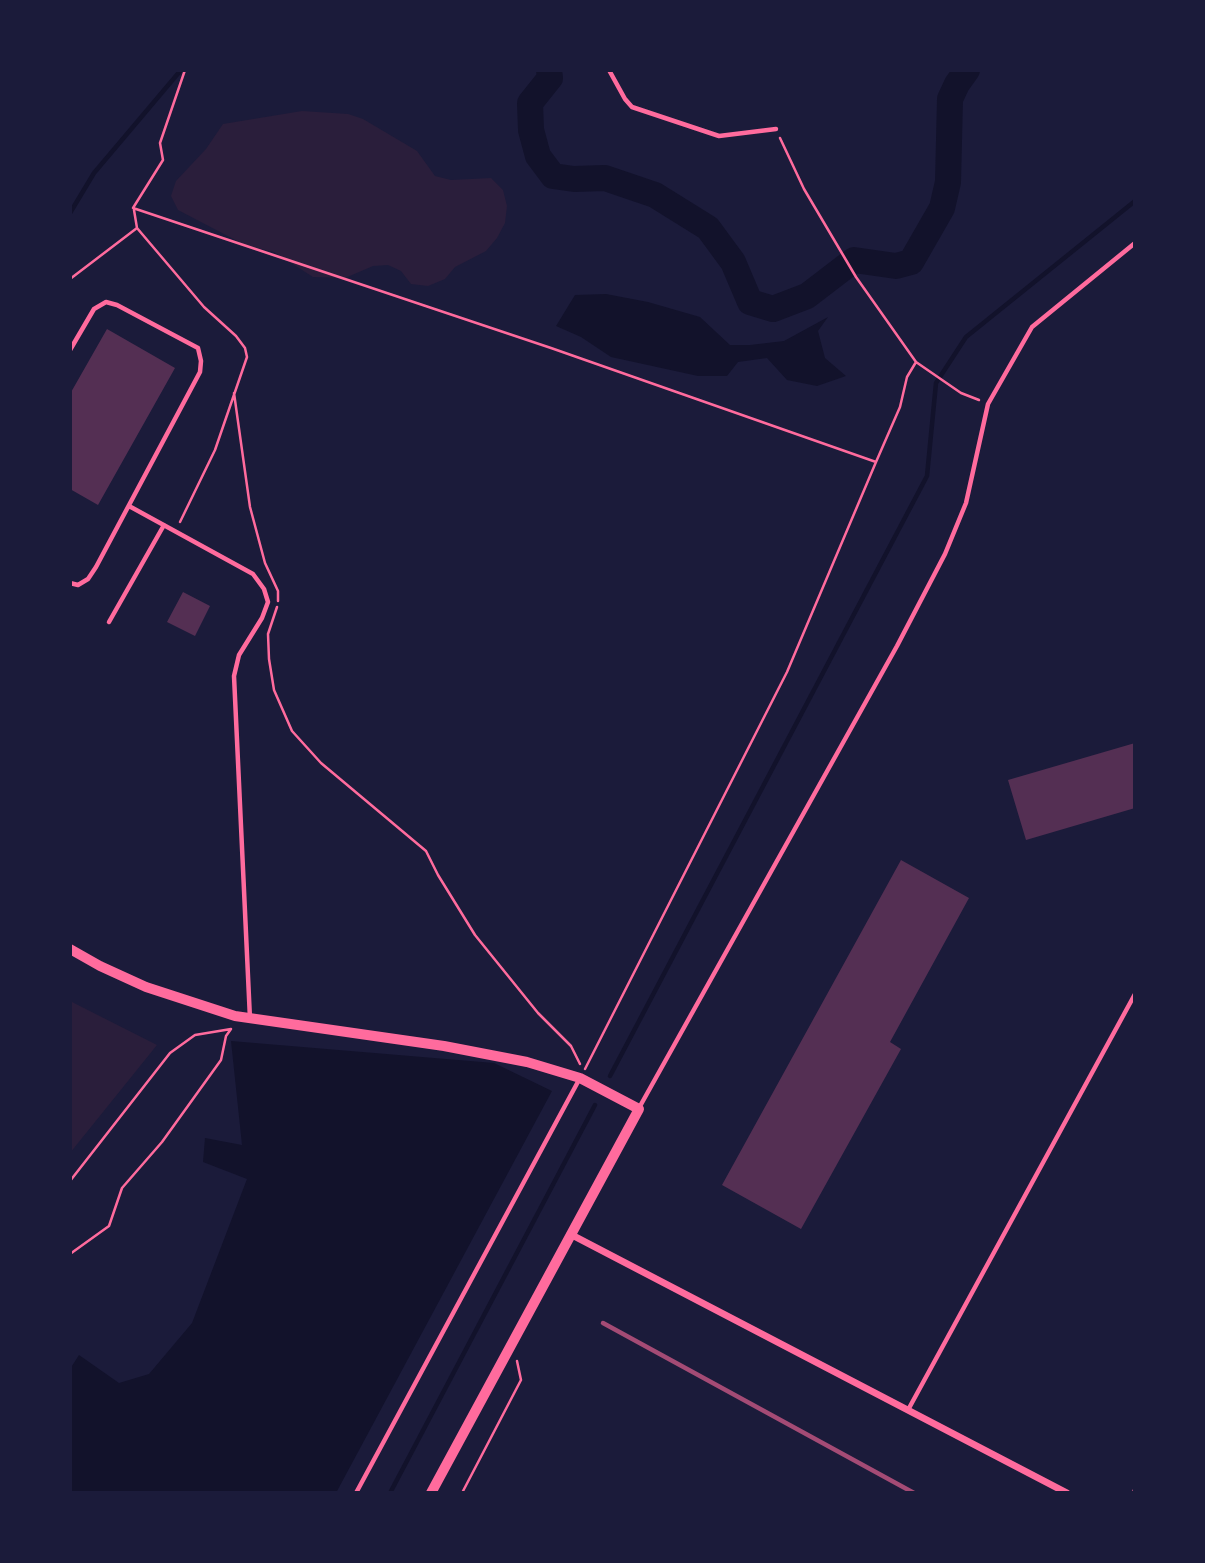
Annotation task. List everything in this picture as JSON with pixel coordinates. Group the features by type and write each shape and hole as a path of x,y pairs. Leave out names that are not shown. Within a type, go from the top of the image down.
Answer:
{"street":[{"path":"70,949 146,987 247,1019 456,1048 527,1062 582,1075 639,1109 431,1493"},
{"path":"569,1234 1067,1493"}],"lane":[{"path":"609,70 632,107 719,136 776,129"},
{"path":"639,1109 897,646 945,554 965,503 988,404 1032,327 1135,243"},
{"path":"70,350 94,309 106,302 117,304 198,348 201,361 200,372 88,579 78,584 70,583"},
{"path":"129,506 253,574 264,589 268,602 262,618 239,655 234,676 247,1019"},
{"path":"108,622 164,526"},
{"path":"908,1410 1135,994"},
{"path":"356,1493 582,1075"}],"path":[{"path":"185,70 160,143 163,160 133,208 551,348 876,462"},
{"path":"776,129 804,189 856,277 916,362 961,393 988,404"},
{"path":"70,279 137,228"},
{"path":"582,1075 787,672 900,407 907,377 916,362"},
{"path":"234,393 250,507 265,563 278,591 278,603 268,634 274,690 292,732 321,763 426,851 475,934 538,1013 571,1046 582,1075"},
{"path":"70,1254 109,1226 122,1188 162,1142 221,1060 226,1036 231,1029 247,1019"},
{"path":"70,1181 170,1053 195,1035 231,1029"},
{"path":"462,1493 521,1380 516,1354"}],"shaded area":[{"path":"302,111 348,114 363,119 417,151 435,176 451,180 491,178 503,190 507,206 505,223 497,238 486,251 455,267 445,279 428,286 411,284 401,271 388,265 373,266 345,278 313,277 274,252 245,245 178,210 171,196 176,181 206,149 223,124"},
{"path":"606,294 648,302 700,317 730,345 784,341 828,317 818,331 825,358 846,376 817,386 787,380 767,358 738,362 727,376 698,376 611,357 581,337 556,326 575,295"},
{"path":"70,1001 157,1045 70,1153"},
{"path":"231,1041 494,1063 552,1091 336,1493 70,1493 70,1369 79,1355 119,1383 149,1374 192,1323 247,1179 203,1162 205,1138 242,1145"}],"building":[{"path":"107,329 175,368 98,505 70,489 70,394"},
{"path":"183,592 210,606 195,636 167,622"},
{"path":"1135,743 1135,808 1026,840 1008,780"},
{"path":"901,860 969,898 890,1042 901,1049 801,1229 722,1185"}],"waterway":[{"path":"70,213 94,173 181,70"},
{"path":"549,70 550,78 530,103 531,130 538,156 553,176 574,179 605,178 655,195 708,228 733,262 750,302 773,309 807,296 854,260 896,266 911,262 942,208 948,182 950,99 967,70"},
{"path":"610,1076 927,476 936,383 966,337 1135,201"},
{"path":"390,1493 595,1105"}],"railway":[{"path":"603,1323 914,1493"}]}
